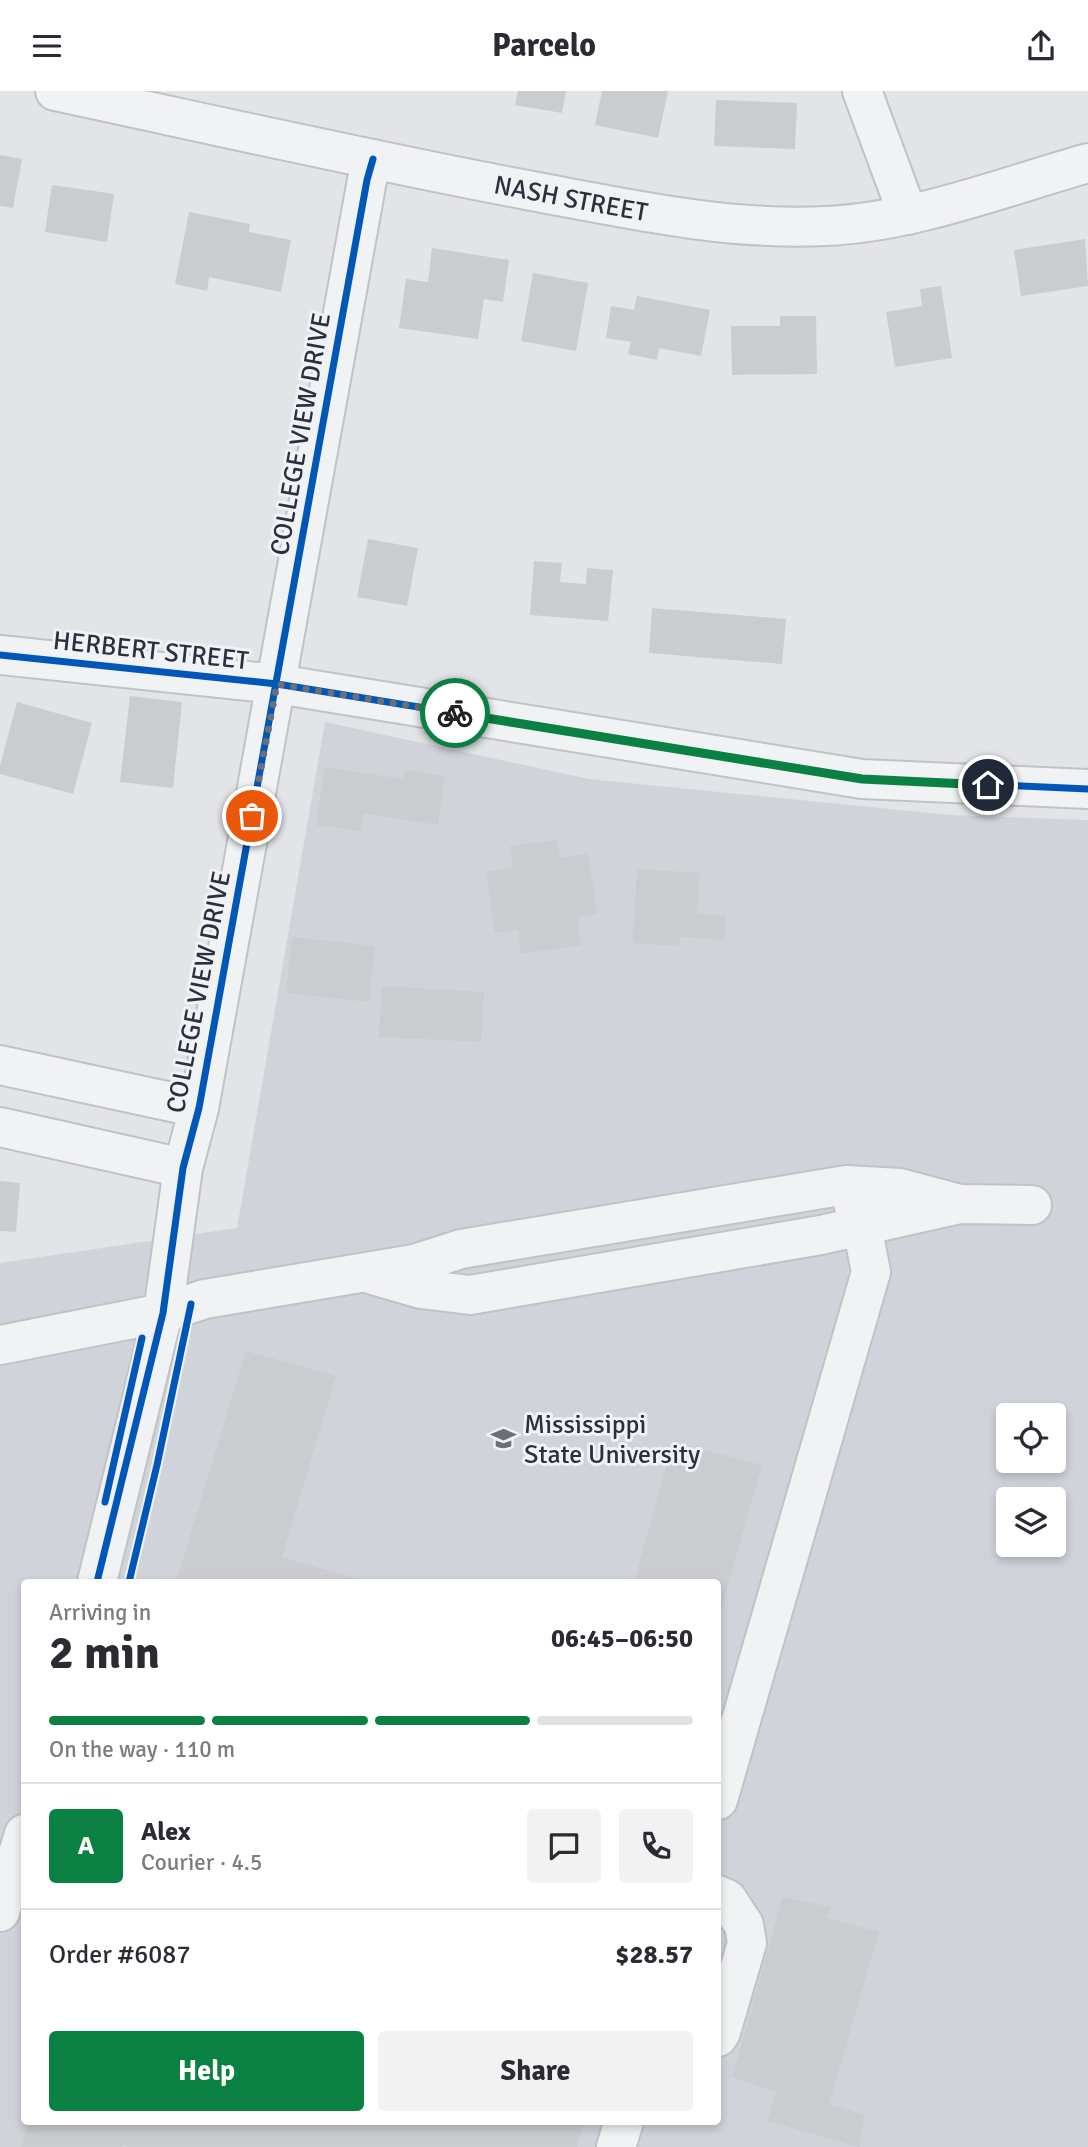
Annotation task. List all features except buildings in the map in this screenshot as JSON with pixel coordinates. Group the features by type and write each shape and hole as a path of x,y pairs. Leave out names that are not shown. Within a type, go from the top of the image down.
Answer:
{"street":[{"name":"NASH STREET","path":"55,91 407,168 644,212 747,225 826,226 908,215 1088,163"},
{"path":"862,91 908,215"},
{"name":"COLLEGE VIEW DRIVE","path":"98,1579 163,1313 183,1168 198,1108 373,159"},
{"name":"HERBERT STREET","path":"0,655 277,684 862,779 1088,789"},
{"path":"0,1065 198,1108"},
{"path":"0,1127 183,1168"},
{"path":"0,1345 163,1313 205,1299 414,1264 461,1249 846,1185 900,1188 960,1204"},
{"path":"721,1790 871,1272 862,1226 846,1185"},
{"path":"361,1272 421,1289 470,1295 821,1235 960,1204 1032,1205"},
{"path":"0,1912 21,1844"},
{"path":"721,1896 727,1899 744,1925 747,1943 721,2033"},
{"path":"617,2147 623,2125"}],"shaded area":[{"name":"Mississippi State University","path":"325,722 589,779 950,815 1088,820 1088,2147 0,2147 0,1263 237,1228"}],"cycle path":[{"path":"98,1579 163,1313 183,1168 199,1108 367,180 373,159"},
{"path":"0,655 277,684 862,779 1088,789"},
{"path":"130,1579 191,1304"},
{"path":"105,1502 142,1338"}],"way so far":[{"path":"252,816 277,684 455,713"}],"place":[{"name":"Mississippi State University","path":"504,1439"}],"route":[{"path":"455,713 862,779 988,785"}]}
